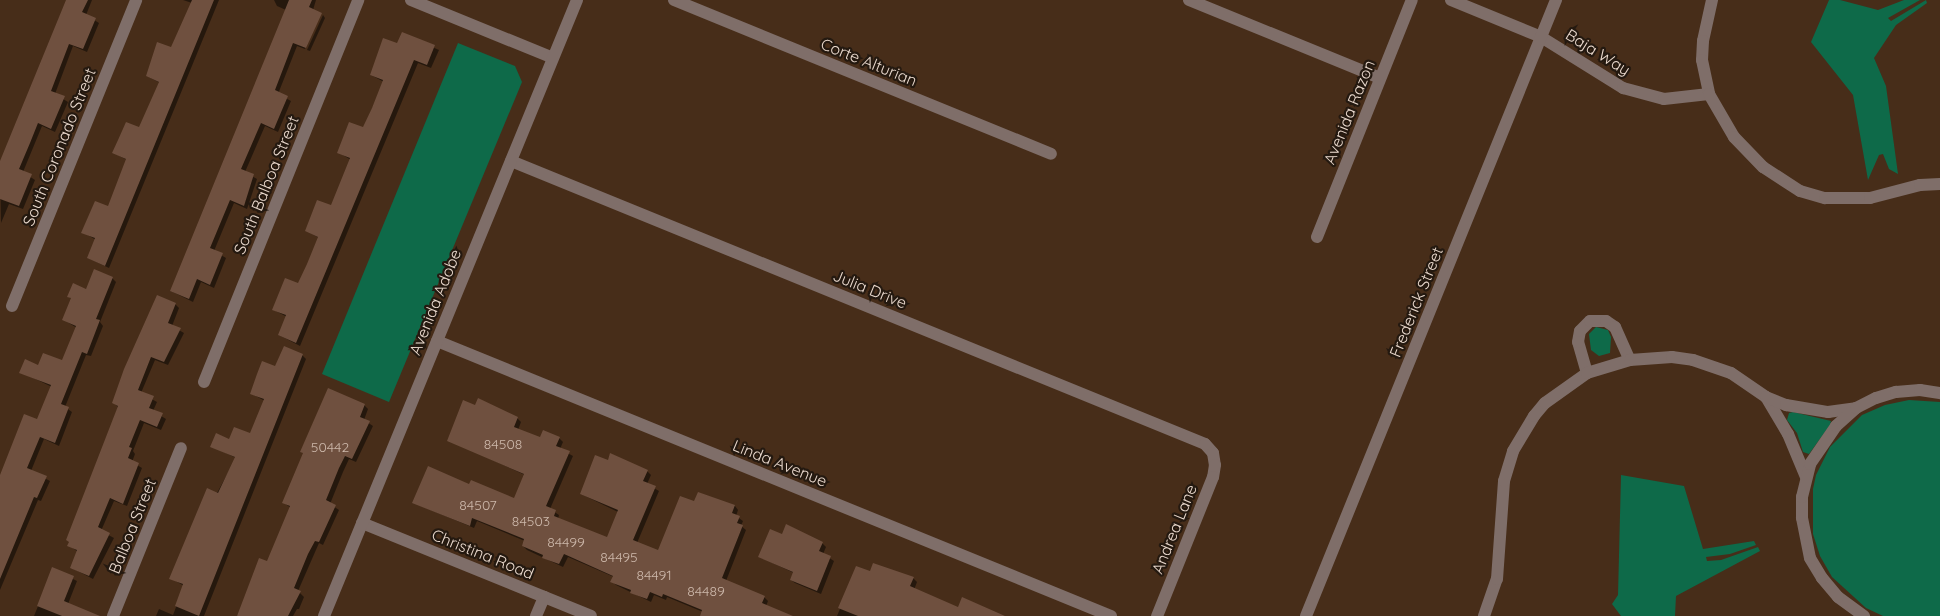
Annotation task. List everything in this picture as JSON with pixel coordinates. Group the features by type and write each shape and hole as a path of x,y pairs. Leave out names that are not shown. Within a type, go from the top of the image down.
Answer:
{"street":[{"name":"South Coronado Street","path":"12,306 136,0"},
{"name":"South Balboa Street","path":"204,382 358,0"},
{"path":"411,0 554,58"},
{"name":"Avenida Adobe","path":"324,616 577,0"},
{"name":"Corte Alturian","path":"674,0 1051,154"},
{"path":"1189,0 1380,78"},
{"name":"Avenida Razon","path":"1317,237 1412,0"},
{"name":"Baja Way","path":"1451,0 1541,37 1623,88 1645,96 1664,99 1708,94"},
{"name":"Frederick Street","path":"1306,616 1556,0"},
{"path":"1712,0 1702,41 1702,60 1708,94 1734,137 1763,167 1800,191 1825,198 1848,200 1870,198 1920,184 1940,184"},
{"name":"Julia Drive","path":"511,161 1191,436 1213,453"},
{"path":"1587,373 1579,349 1578,335 1582,327 1590,321 1606,321 1615,327 1630,360"},
{"name":"Linda Avenue","path":"437,341 1111,616"},
{"path":"1484,616 1497,579 1504,481 1510,459 1522,435 1545,403 1587,373 1630,360 1672,357 1693,360 1731,374 1766,397 1806,410 1828,412 1856,408"},
{"path":"1864,616 1838,597 1822,578 1810,558 1802,518 1806,477 1810,464 1843,417 1856,408 1876,398 1896,392 1920,390 1940,393"},
{"path":"1766,397 1788,434 1806,477"},
{"name":"Balboa Street","path":"113,616 181,448"},
{"name":"Andrea Lane","path":"1157,616 1213,477 1215,465 1213,453"},
{"name":"Christina Road","path":"362,523 591,616"},
{"path":"536,616 544,597"}],"green space":[{"path":"1829,0 1840,0 1878,10 1904,0 1920,0 1888,18 1891,21 1926,0 1927,3 1896,25 1874,58 1886,86 1898,174 1889,169 1883,154 1879,155 1868,180 1853,95 1811,42"},
{"path":"458,43 515,66 522,82 389,402 322,374"},
{"path":"1596,327 1608,330 1611,337 1610,353 1599,356 1591,350 1589,334"},
{"path":"1909,400 1940,402 1940,616 1883,616 1866,608 1832,577 1820,556 1813,534 1813,489 1816,475 1830,447 1862,415 1885,405"},
{"path":"1789,413 1831,421 1809,454 1803,452 1797,433 1787,420"},
{"path":"1621,475 1684,486 1703,549 1754,541 1756,545 1730,554 1706,557 1707,561 1721,560 1758,547 1760,551 1676,596 1675,616 1621,616 1612,604 1618,595"}],"building":[{"path":"66,0 88,0 82,12 96,18 83,49 69,44 51,91 65,96 51,129 38,123 19,169 32,174 19,206 0,199 0,161"},
{"path":"192,0 214,0 105,266 87,258 95,238 81,233 95,201 108,206 126,159 112,153 126,122 139,127 159,82 146,76 157,42 171,47"},
{"path":"289,0 312,0 309,7 322,13 306,48 293,43 275,90 288,96 274,129 261,123 241,169 254,174 244,206 230,200 210,248 223,253 210,285 197,279 189,299 170,291"},
{"path":"402,32 435,45 427,65 414,60 296,343 278,335 286,315 272,310 285,278 298,283 307,264 318,237 305,231 317,200 331,205 350,158 337,153 349,122 363,127 372,108 383,80 370,75 383,38 397,43"},
{"path":"94,269 113,277 96,319 100,320 87,354 82,352 61,404 69,407 55,443 40,437 27,468 47,476 37,498 34,497 0,579 0,475 24,414 37,419 51,385 19,373 25,359 38,365 43,353 62,360 76,326 62,320 71,298 67,297 73,283 86,289"},
{"path":"157,295 176,303 168,323 181,328 164,362 151,357 138,390 154,396 149,408 163,413 157,427 140,420 129,447 132,448 128,458 139,463 123,504 110,498 98,527 110,533 89,576 70,568 77,550 67,546 69,542 66,540 118,406 112,403 124,369"},
{"path":"284,346 303,354 199,616 175,606 183,584 169,579 207,488 218,493 235,457 210,447 216,433 229,439 234,427 250,433 264,399 250,394 262,361 275,366"},
{"path":"328,388 365,404 360,417 370,421 352,459 345,456 339,468 326,500 336,505 319,542 315,541 308,554 294,588 301,591 288,616 237,616 259,558 267,561 290,506 282,503 303,453 300,452"},
{"path":"478,398 518,417 514,427 540,437 543,430 560,437 556,446 570,451 546,506 556,510 554,516 607,537 618,510 580,494 595,455 608,460 610,453 648,470 643,481 656,486 633,540 658,550 680,496 694,501 698,492 735,505 732,513 740,516 737,523 743,525 722,578 765,596 762,603 793,616 700,616 702,610 663,594 662,597 650,592 647,599 630,593 631,590 610,582 613,576 564,554 559,564 542,558 543,555 522,546 524,539 472,518 470,526 412,503 428,466 469,484 471,480 514,498 524,474 447,441 463,400 475,405"},
{"path":"786,524 823,542 819,551 831,556 817,591 790,580 793,572 758,557 770,529 782,534"},
{"path":"873,563 914,577 910,586 958,607 962,597 1005,616 858,616 838,608 856,566 870,571"},
{"path":"52,567 74,576 64,601 100,616 62,616 37,606"}]}
